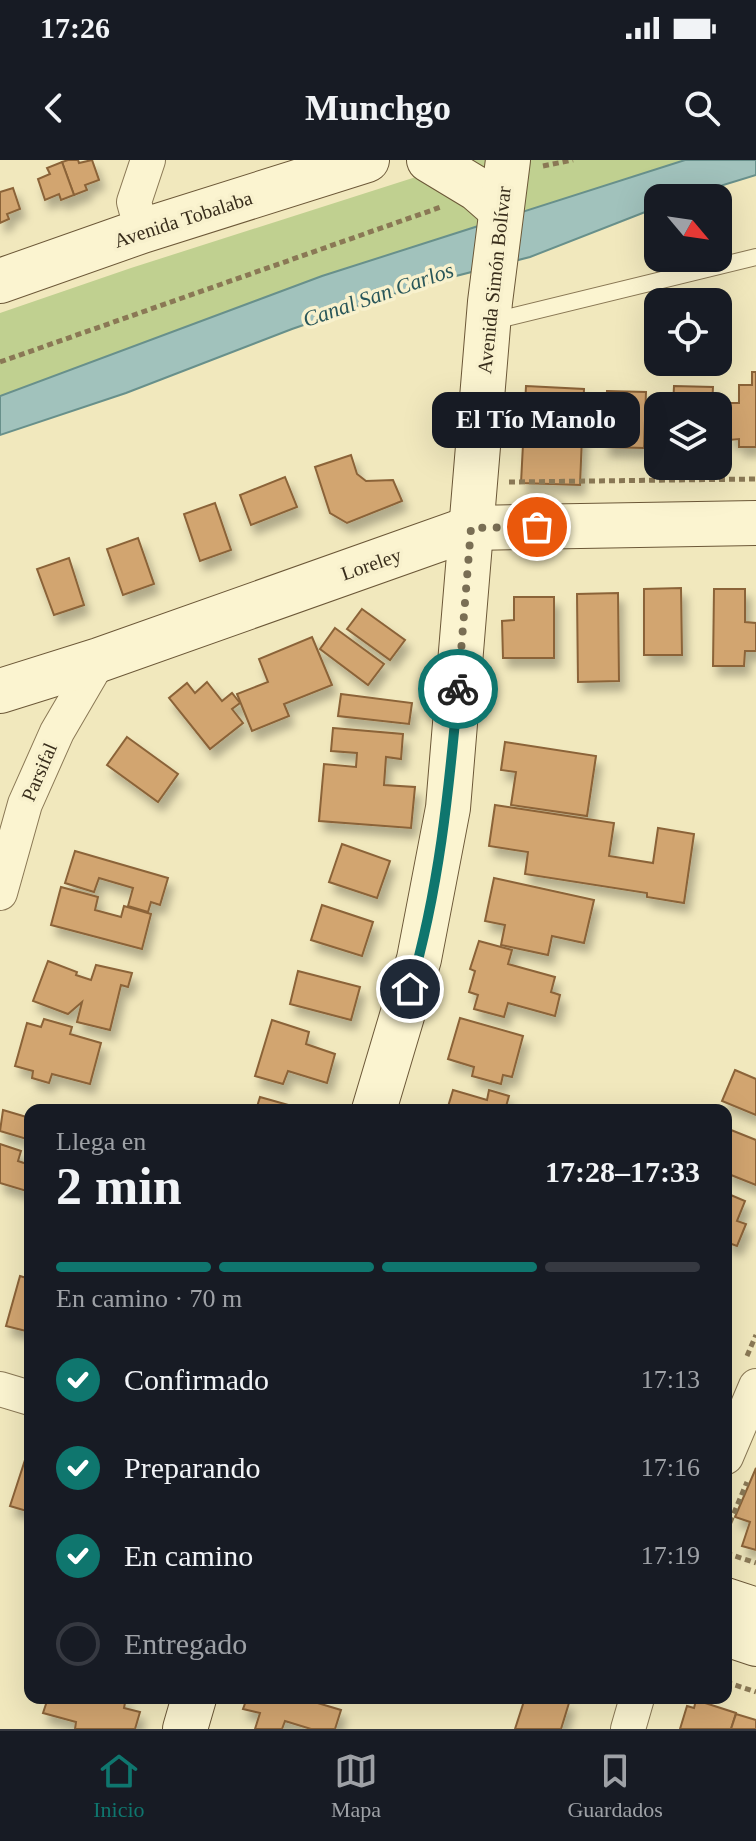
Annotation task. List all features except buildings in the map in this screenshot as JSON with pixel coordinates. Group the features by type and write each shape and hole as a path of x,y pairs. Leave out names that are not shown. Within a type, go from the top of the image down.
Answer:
{"street":[{"path":"142,231 134,202 148,160"},
{"name":"Avenida Tobalaba","path":"0,281 142,231 367,160"},
{"path":"429,160 497,195"},
{"name":"Avenida Simón Bolívar","path":"376,1104 419,959 448,808 497,195"},
{"name":"Loreley","path":"0,691 99,660 471,528 756,523"},
{"name":"Parsifal","path":"0,893 25,804 57,732 99,660"},
{"path":"738,1466 756,1386"},
{"path":"0,1389 24,1396"},
{"path":"732,1602 756,1610"},
{"path":"732,1636 756,1644"},
{"path":"185,1729 192,1704"},
{"path":"628,1729 635,1704"}],"lane":[{"path":"489,312 756,257"}],"path":[{"path":"0,362 434,211 497,195"},
{"path":"475,482 756,479"},
{"path":"732,1499 738,1466"},
{"path":"732,1555 756,1563"},
{"path":"732,1684 756,1692"}],"green space":[{"path":"469,160 685,160 322,276 0,396 0,313"}],"water":[{"name":"Canal San Carlos","path":"685,160 756,160 756,175 727,184 644,184 644,212 530,257 417,286 292,329 126,393 0,435 0,396 322,276"}],"way so far":[{"path":"458,689 471,528 537,527"}],"place":[{"name":"El Tío Manolo","path":"537,527"}],"route":[{"path":"410,989 419,959 448,808 458,689"}]}
